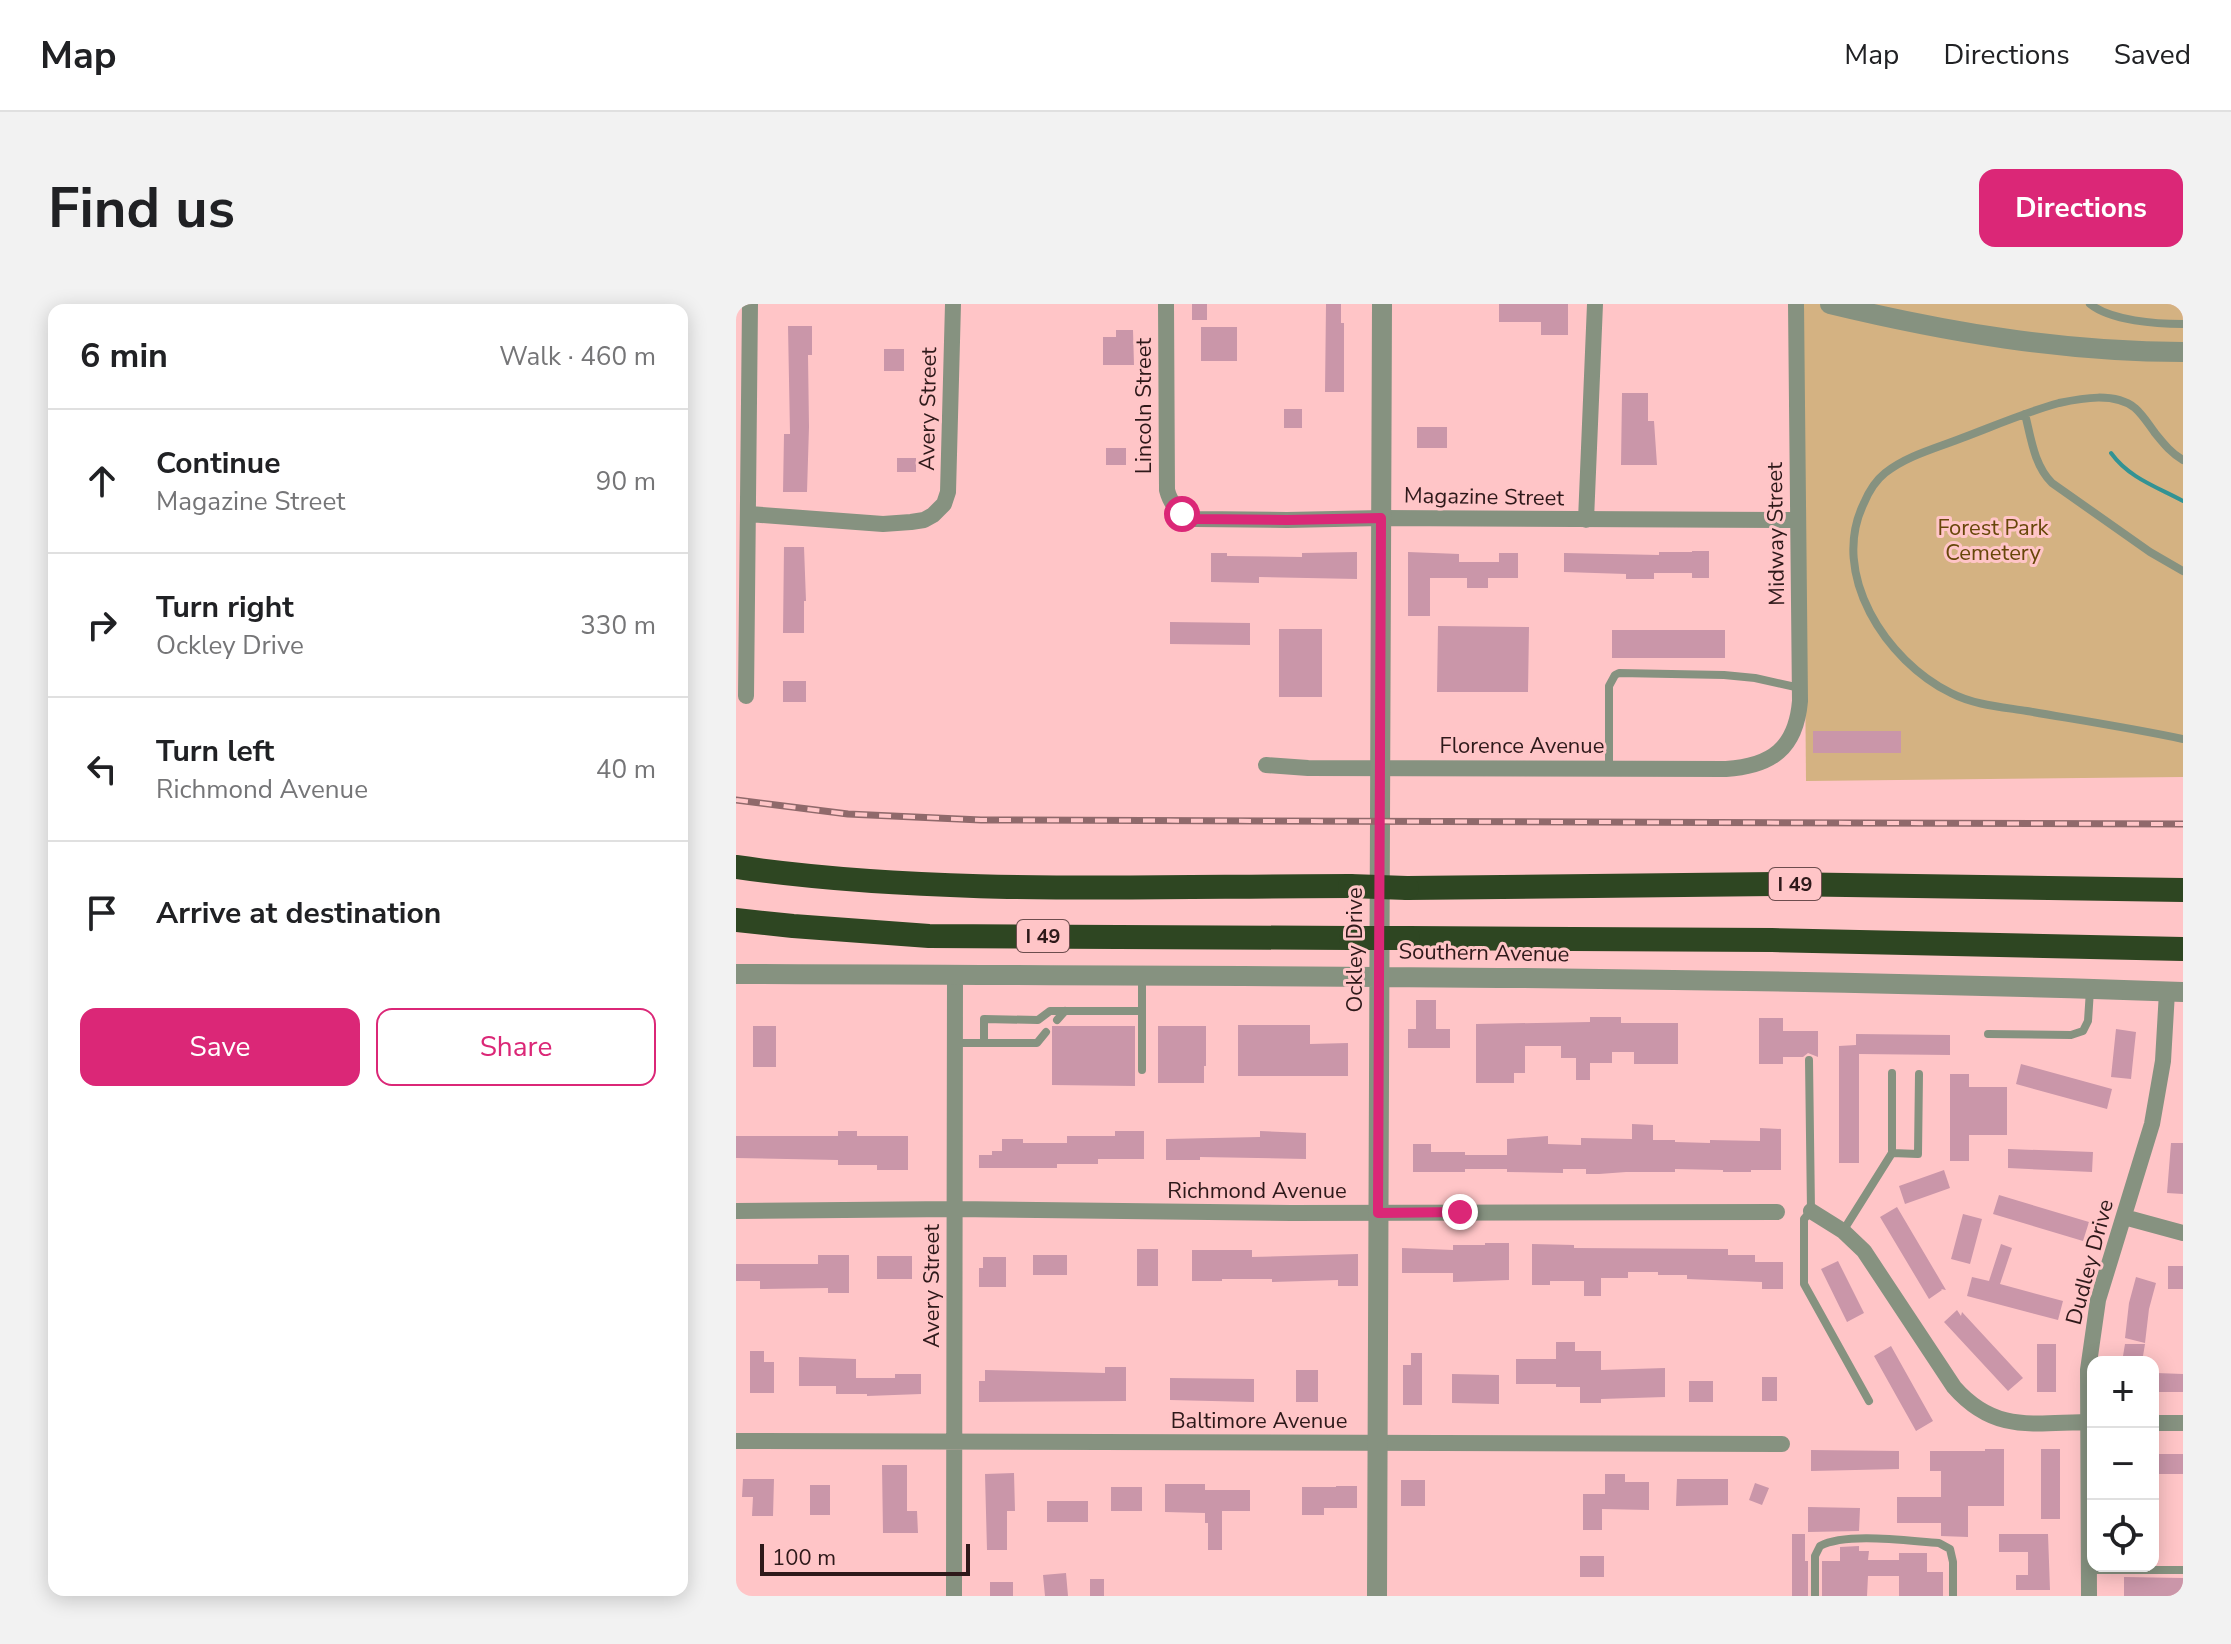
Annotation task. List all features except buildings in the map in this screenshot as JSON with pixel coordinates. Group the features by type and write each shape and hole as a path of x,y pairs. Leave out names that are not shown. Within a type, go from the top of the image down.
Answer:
{"highway":[{"name":"I 49","path":"736,867 981,887 1407,888 1791,884 2183,890"},
{"name":"I 49","path":"736,920 929,936 1845,941 2183,949"}],"street":[{"path":"746,696 750,304"},
{"name":"Avery Street","path":"749,514 883,524 924,520 937,512 948,492 953,304"},
{"name":"Lincoln Street","path":"1166,304 1166,483 1174,506"},
{"name":"Ockley Drive","path":"1377,1596 1382,304"},
{"path":"1586,520 1595,304"},
{"name":"Midway Street","path":"1775,756 1789,741 1797,723 1800,688 1796,304"},
{"path":"1830,304 2004,340 2103,350 2183,352"},
{"name":"Magazine Street","path":"1174,506 1182,514 1196,519 1798,520"},
{"name":"Florence Avenue","path":"1266,765 1308,768 1739,768 1759,764 1775,756"},
{"name":"Southern Avenue","path":"736,974 1787,980 2175,992"},
{"name":"Avery Street","path":"954,1596 955,975"},
{"name":"Dudley Drive","path":"2090,1356 2094,1315 2152,1124 2175,992"},
{"name":"Richmond Avenue","path":"736,1211 1777,1212"},
{"path":"1811,1211 1843,1231 1864,1251 1965,1400 1982,1412 2022,1424 2087,1422"},
{"path":"2124,1217 2183,1233"},
{"path":"2159,1423 2183,1423"},
{"name":"Dudley Drive","path":"2089,1500 2090,1428"},
{"name":"Baltimore Avenue","path":"736,1441 1782,1444"},
{"name":"Dudley Drive","path":"2089,1572 2089,1596"}],"lane":[{"path":"2090,304 2103,312 2129,318 2183,324"},
{"path":"2183,460 2169,451 2136,409 2120,400 2070,400 2025,414 1892,468 1876,482 1858,514 1852,541 1854,568 1864,600 1887,640 1924,678 1958,697 1981,704 2183,739"},
{"path":"2025,414 2038,461 2052,483 2150,552 2183,571"},
{"path":"1609,769 1609,686 1611,679 1619,673 1755,678 1800,688"},
{"path":"1142,975 1142,1070"},
{"path":"1988,1034 2071,1035 2083,1031 2088,1021 2090,989"},
{"path":"984,1043 984,1019 1038,1020 1050,1011 1142,1011"},
{"path":"1057,1020 1065,1011"},
{"path":"1037,1043 1038,1020"},
{"path":"1037,1043 1046,1032"},
{"path":"955,1043 1037,1043"},
{"path":"1809,1060 1811,1211 1804,1219 1804,1284 1869,1401"},
{"path":"1843,1231 1892,1153 1892,1073"},
{"path":"1892,1153 1918,1154 1919,1074"},
{"path":"1815,1596 1815,1556 1820,1546 1829,1541 1866,1539 1939,1543 1950,1549 1953,1596"},
{"path":"2159,1570 2183,1570"}],"green space":[{"name":"Forest Park Cemetery","path":"1802,304 2183,304 2183,777 1806,781"}],"waterway":[{"path":"2111,453 2135,475 2183,501"}],"railway":[{"path":"736,800 848,814 981,820 2183,824"}],"route":[{"path":"1182,514 1196,519 1381,518 1378,1213 1460,1212"}]}
